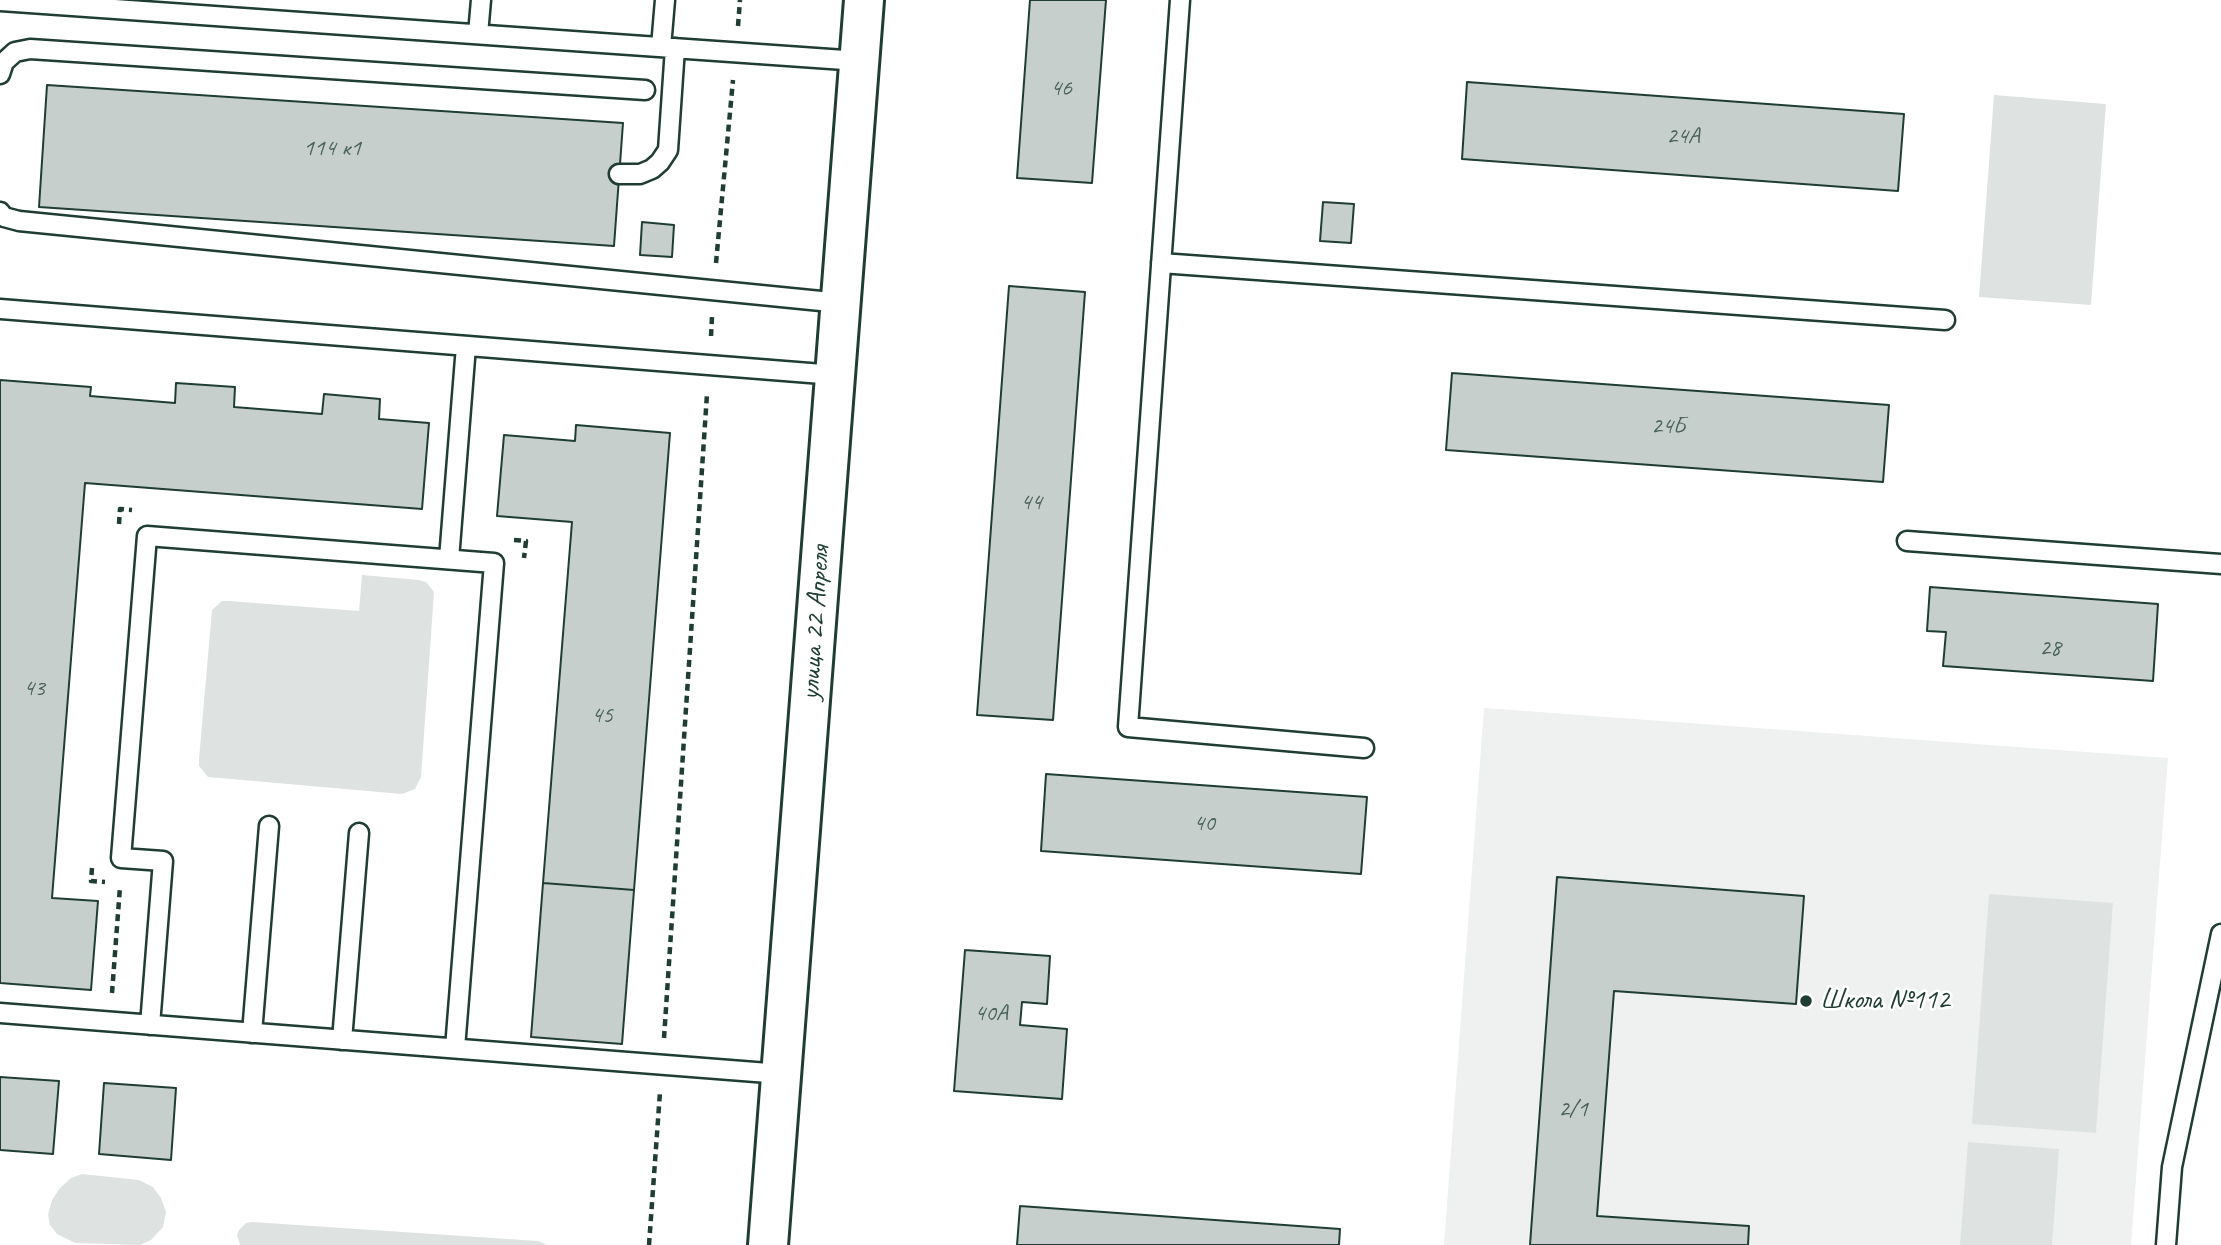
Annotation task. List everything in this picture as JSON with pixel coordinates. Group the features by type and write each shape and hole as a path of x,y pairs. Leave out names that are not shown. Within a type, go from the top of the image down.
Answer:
{"main road":[{"name":"улица 22 Апреля","path":"768,1245 864,0"}],"lane":[{"path":"478,34 481,0"},
{"path":"619,174 640,174 652,169 668,150 665,0"},
{"path":"1180,0 1128,727 1364,748"},
{"path":"0,1 196,7 478,34 859,61"},
{"path":"0,74 4,62 15,52 30,49 645,90"},
{"path":"0,212 4,217 19,221 841,303"},
{"path":"1161,263 1945,320"},
{"path":"0,309 835,375"},
{"path":"449,559 466,346"},
{"path":"150,1025 163,862 121,858 147,536 494,563 455,1048"},
{"path":"1906,541 2221,564"},
{"path":"252,1033 269,826"},
{"path":"342,1040 359,833"},
{"path":"2166,1245 2172,1167 2221,934"},
{"path":"0,1013 781,1074"}],"path":[{"path":"649,1245 714,291 740,0"},
{"path":"118,537 120,509 134,510"},
{"path":"92,867 91,881 120,883 109,1022"}],"shaded area":[{"path":"1994,95 2106,104 2091,305 1979,297"},
{"path":"362,575 419,580 426,582 434,592 421,777 415,789 402,794 208,777 199,766 199,759 212,610 222,601 229,601 359,611"},
{"name":"Школа №112","path":"1484,708 2168,758 2131,1245 1444,1245"},
{"path":"1989,894 2113,903 2096,1133 1972,1124"},
{"path":"1968,1142 2059,1149 2052,1245 1960,1245"},
{"path":"82,1174 139,1180 153,1187 166,1212 163,1227 151,1240 140,1245 75,1243 57,1234 50,1225 48,1215 52,1200 71,1178"},
{"path":"246,1223 538,1241 547,1245 240,1245 237,1235 239,1230"}],"building":[{"path":"1030,0 1106,0 1092,183 1017,178"},
{"path":"1467,82 1904,114 1898,191 1462,159"},
{"path":"47,85 623,123 614,246 39,207"},
{"path":"1323,202 1354,204 1351,243 1320,241"},
{"path":"642,222 674,225 672,257 640,255"},
{"path":"1009,286 1085,292 1053,720 977,715"},
{"path":"1452,373 1889,405 1883,482 1446,450"},
{"path":"0,380 91,387 90,396 175,403 176,383 235,387 234,407 322,414 324,394 380,399 379,419 429,423 422,509 85,483 52,898 98,901 91,990 0,983"},
{"path":"576,425 670,433 634,890 543,883 572,522 497,516 504,435 575,441"},
{"path":"1930,587 2158,604 2153,681 1943,666 1946,632 1927,631"},
{"path":"1046,774 1367,797 1361,874 1041,851"},
{"path":"1557,877 1804,896 1796,1004 1614,991 1597,1216 1749,1226 1748,1245 1530,1245"},
{"path":"543,883 634,890 622,1044 531,1037"},
{"path":"965,950 1050,956 1047,1004 1022,1002 1020,1025 1067,1029 1062,1099 954,1091"},
{"path":"0,1077 59,1081 53,1154 0,1150"},
{"path":"104,1083 176,1088 171,1160 99,1154"},
{"path":"1020,1206 1340,1229 1339,1245 1017,1245"}],"place":[{"name":"Школа №112","path":"1806,1001"}]}
